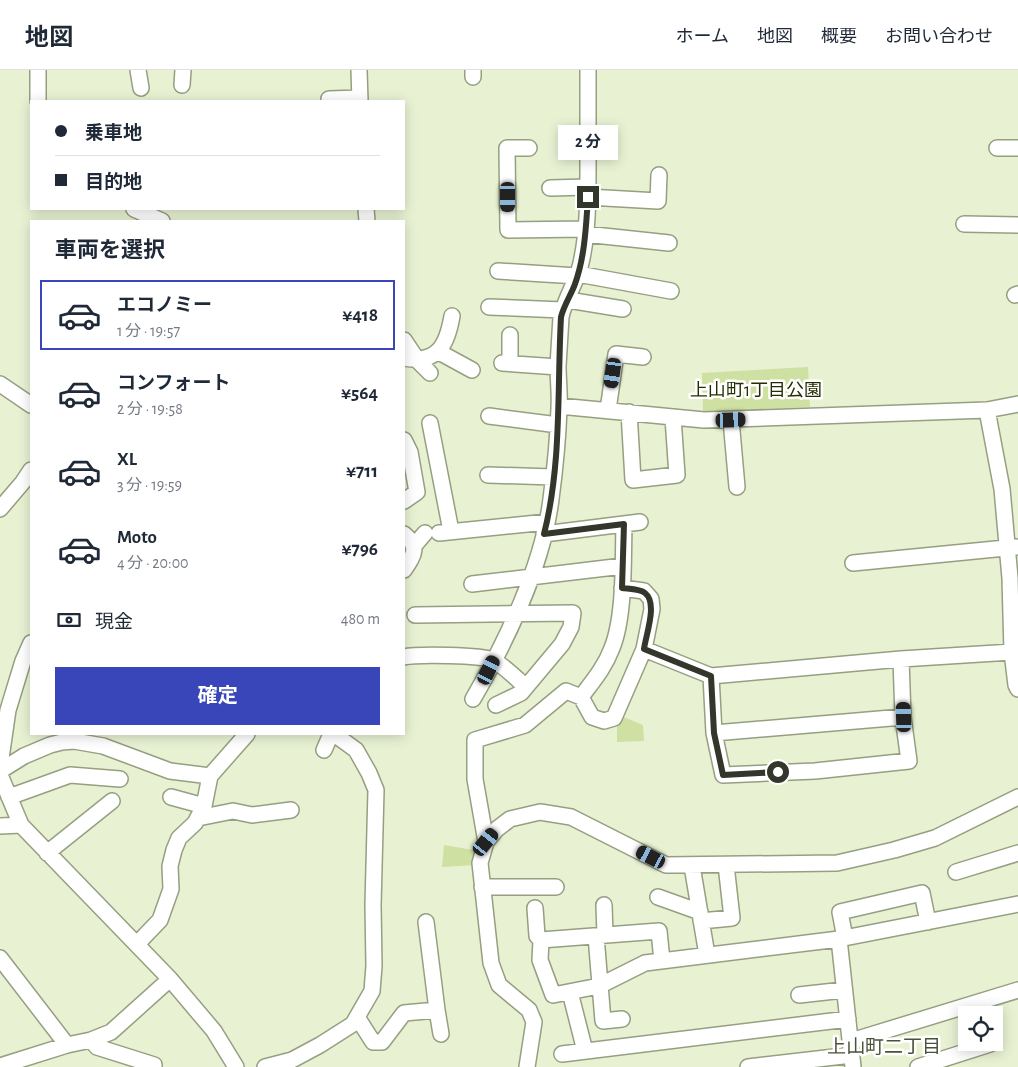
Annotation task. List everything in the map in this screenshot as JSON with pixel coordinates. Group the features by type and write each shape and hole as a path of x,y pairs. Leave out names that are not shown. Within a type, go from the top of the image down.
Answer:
{"street":[{"path":"38,70 38,100"},
{"path":"138,70 141,88"},
{"path":"182,86 183,70"},
{"path":"329,99 360,100 359,70"},
{"path":"473,700 515,615 531,577 546,528 554,477 559,406 558,367 565,305 581,263 585,232 588,192 588,70"},
{"path":"529,148 507,148 508,230 585,232 669,244"},
{"path":"997,148 1018,148"},
{"path":"550,188 658,201 660,175"},
{"path":"136,210 160,220"},
{"path":"964,224 1018,225"},
{"path":"498,271 577,275 671,291"},
{"path":"489,307 565,305 623,309"},
{"path":"411,360 439,352 449,335 452,316"},
{"path":"510,335 506,363 558,367"},
{"path":"405,343 411,360 430,374"},
{"path":"439,352 472,370"},
{"path":"608,410 616,354 643,356"},
{"path":"0,384 30,404"},
{"path":"559,406 673,418 731,420 987,410 1018,404"},
{"path":"987,410 1013,548 1010,578 1012,652 1018,689"},
{"path":"629,412 633,480 677,475 673,418"},
{"path":"489,416 558,425"},
{"path":"731,420 737,487"},
{"path":"430,423 438,532"},
{"path":"405,442 410,452 417,492 405,500"},
{"path":"488,475 554,477"},
{"path":"3,500 29,480"},
{"path":"414,546 438,532 640,522"},
{"path":"581,697 602,669 613,646 619,622 624,524"},
{"path":"405,535 412,541 414,546 413,556 405,568"},
{"path":"853,562 1013,548"},
{"path":"472,584 623,566"},
{"path":"486,842 475,779 475,740 525,725 566,691 581,697 592,717 604,721 614,718 644,649 652,609 651,599 644,591 622,588"},
{"path":"415,615 573,613 570,627 562,644 521,693 496,705"},
{"path":"0,764 8,710 23,660 30,645"},
{"path":"644,649 711,676 901,659 1012,652"},
{"path":"405,657 419,655 494,660 526,687"},
{"path":"711,676 714,733 723,775 815,771 909,761 904,717 901,659"},
{"path":"714,733 904,717"},
{"path":"137,944 160,920 171,890 170,866 174,850 179,838 195,823 201,812 210,776 246,735"},
{"path":"324,750 332,735"},
{"path":"265,1067 292,1060 320,1045 352,1024 372,992 376,790 356,750 334,735"},
{"path":"210,776 170,771 104,746 74,741 50,745 24,756 0,773 20,825 170,979 214,1031 236,1067"},
{"path":"9,797 70,775 120,779"},
{"path":"171,796 201,812 233,810 252,815 291,810"},
{"path":"527,1067 534,1022 529,1010 499,985 490,963 480,863 486,842 497,829 510,819 540,812 560,814 587,825 666,865 836,863 936,838 1018,797"},
{"path":"47,853 112,801"},
{"path":"0,826 20,825"},
{"path":"956,872 1018,853"},
{"path":"658,897 701,917 732,918 726,865"},
{"path":"692,866 707,956"},
{"path":"482,887 556,886"},
{"path":"852,1054 844,990 840,912 922,894 928,922"},
{"path":"535,908 537,936 541,940 540,960 553,995 599,986 645,963 842,938 1018,904"},
{"path":"604,905 600,935 599,986 603,1021 622,1019"},
{"path":"426,922 441,1034"},
{"path":"541,940 659,930 662,961"},
{"path":"0,958 67,1045"},
{"path":"0,1066 67,1045 91,1040 111,1032 170,979"},
{"path":"799,995 844,990"},
{"path":"748,1067 852,1054 1018,990"},
{"path":"570,992 585,1051"},
{"path":"357,1017 372,1042 382,1042 404,1013 437,1010"},
{"path":"562,1054 848,1019"},
{"path":"91,1040 97,1047 154,1065 154,1067"},
{"path":"918,1067 968,1051"}],"green space":[{"name":"上山町1丁目公園","path":"808,367 810,407 703,412 702,373"},
{"path":"621,716 643,725 644,741 617,742 617,726"},
{"path":"444,845 479,851 477,865 442,867"}],"district":[{"name":"上山町二丁目","path":"884,1046"}],"route":[{"path":"588,197 581,263 561,317 558,367 558,425 551,500 544,534 624,524 622,588 644,591 651,599 652,609 644,649 711,676 714,733 723,775 778,772"}]}
